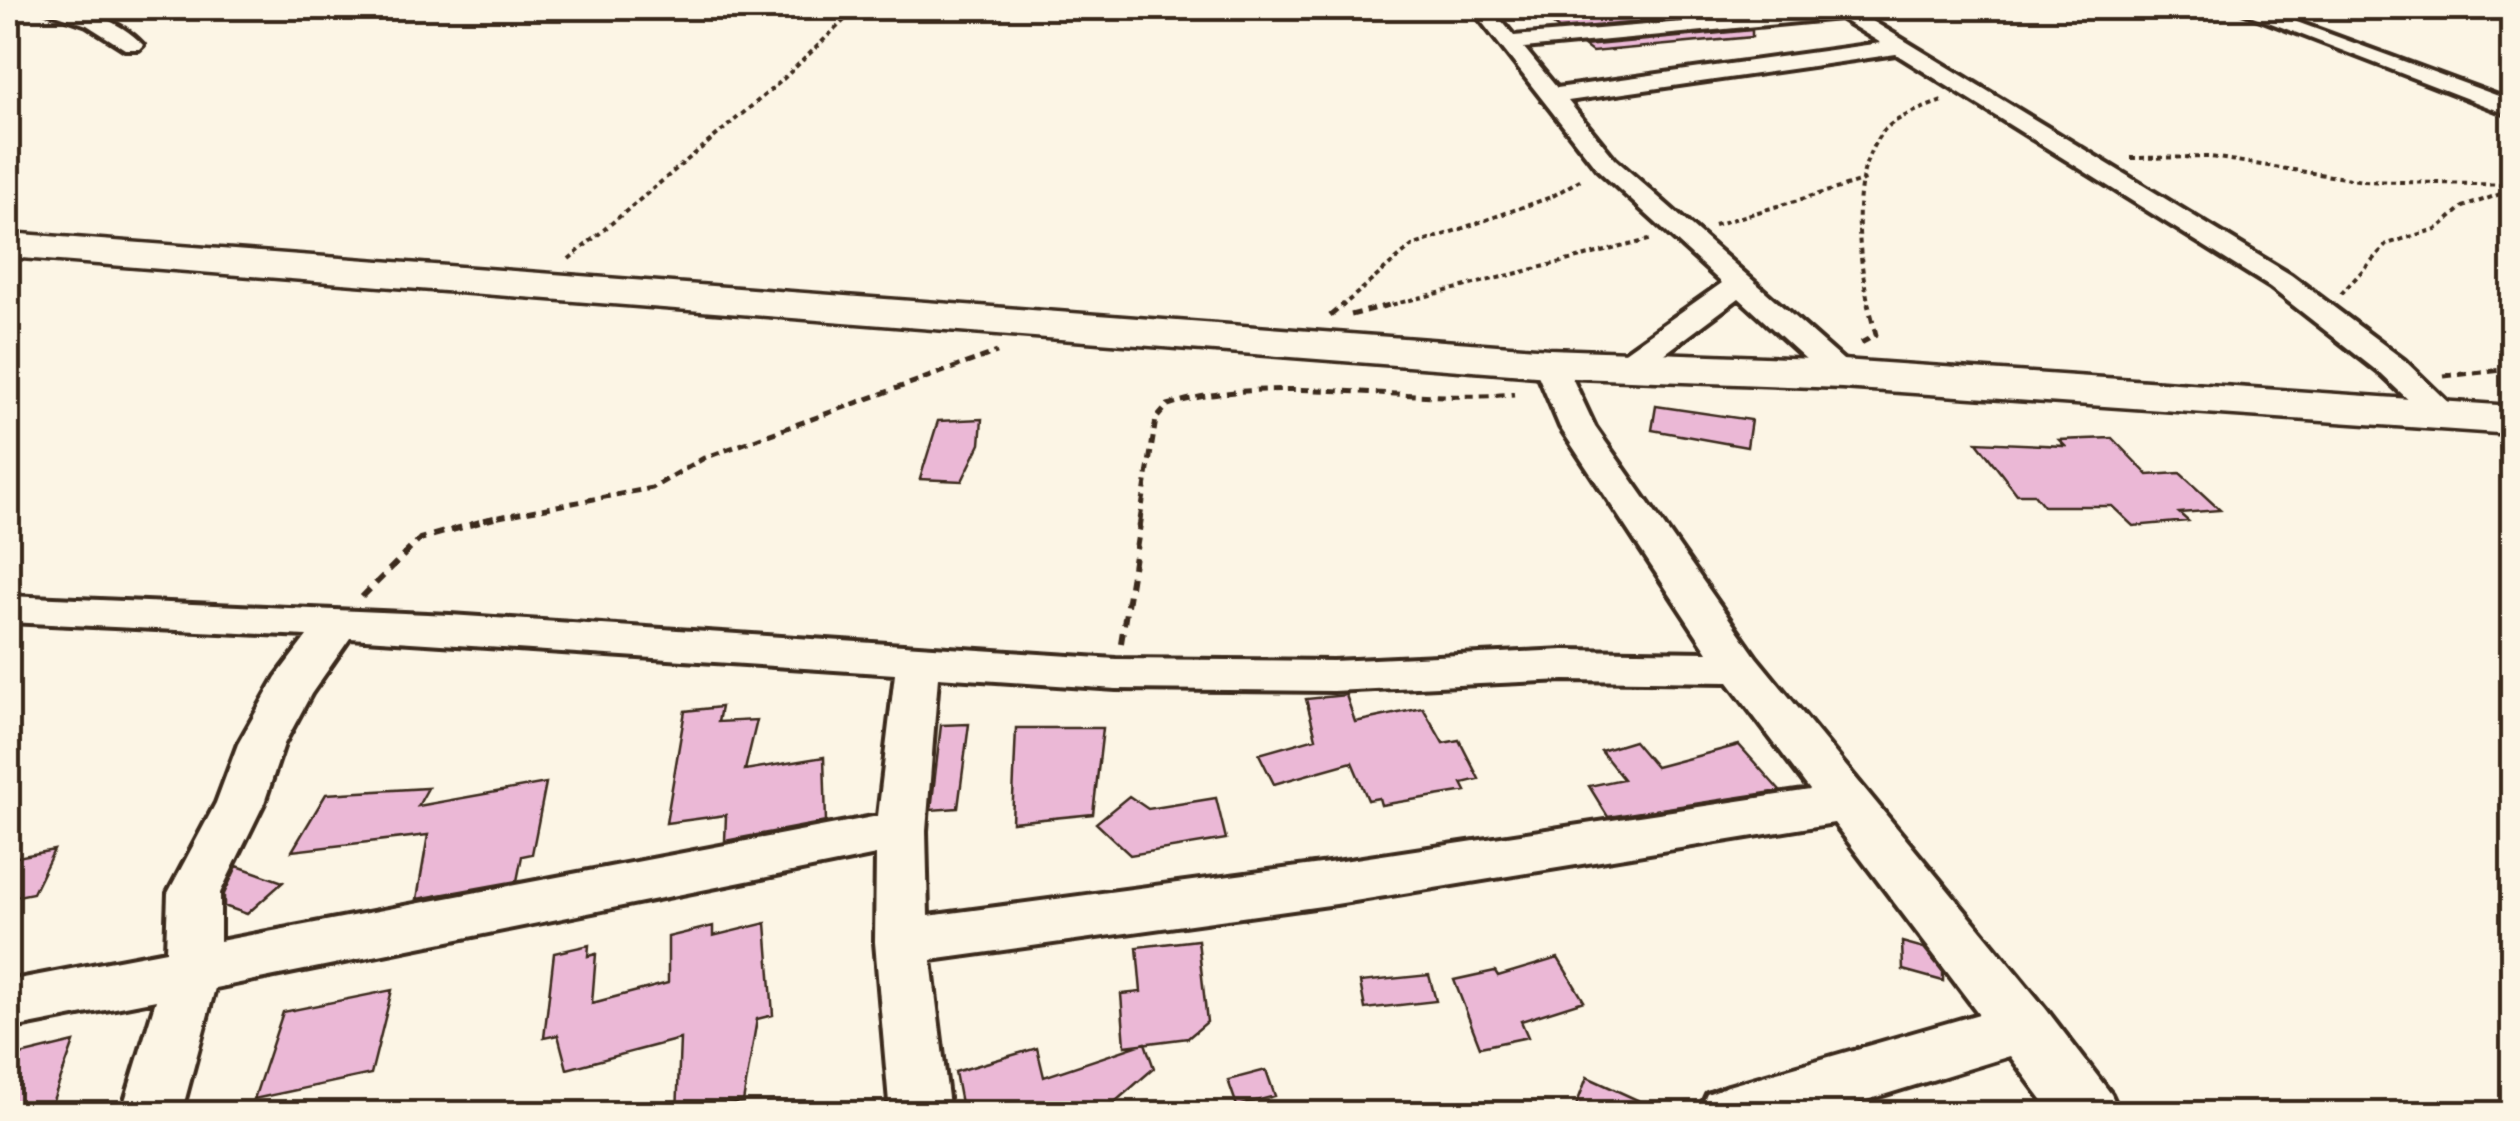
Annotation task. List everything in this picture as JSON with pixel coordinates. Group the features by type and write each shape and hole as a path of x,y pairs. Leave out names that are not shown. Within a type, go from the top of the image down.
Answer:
{"street":[{"path":"48,8 94,21 132,44"},
{"path":"1481,8 1606,164 1829,362"},
{"path":"2242,8 2512,109"},
{"path":"1505,42 1840,10 2324,309 2412,382 2446,416"},
{"path":"1553,96 1898,47"},
{"path":"8,245 1043,322 1556,376 1627,366 1829,362 2512,420"},
{"path":"1627,366 1742,282"},
{"path":"1556,376 1578,428 1740,667 2025,1026 2090,1114"},
{"path":"8,609 338,624 1116,674 1333,676 1564,665 1740,667"},
{"path":"151,1114 193,969 194,893 240,803 261,744 292,688 338,624"},
{"path":"910,1106 901,831 918,660"},
{"path":"902,942 1336,882 1846,803"},
{"path":"8,1005 901,831"},
{"path":"1728,1114 2025,1026"}],"path":[{"path":"542,282 779,83 857,8"},
{"path":"1829,362 1876,335 1862,260 1866,180 1881,133 1936,103 1974,96"},
{"path":"2092,164 2154,155 2211,157 2363,181 2512,187"},
{"path":"1606,164 1551,197 1472,221 1412,246 1324,322 1684,232 1866,180"},
{"path":"2324,309 2387,244 2429,232 2460,207 2512,187"},
{"path":"338,624 420,538 486,520 652,488 734,446 988,356 1043,322"},
{"path":"2412,382 2512,369"},
{"path":"1116,674 1156,419 1168,405 1210,395 1263,392 1472,398 1556,376"}],"building":[{"path":"1529,8 1615,8 1634,18 1714,16 1559,29"},
{"path":"1752,30 1752,37 1592,52 1584,46"},
{"path":"1656,406 1751,420 1747,447 1652,430"},
{"path":"982,419 980,444 962,481 920,479 938,421"},
{"path":"2112,438 2148,475 2180,473 2220,510 2179,513 2188,521 2133,526 2112,506 2044,506 2034,494 2017,494 1977,442 2065,446 2059,440"},
{"path":"1346,695 1355,722 1423,708 1443,743 1459,740 1479,779 1462,783 1466,791 1381,805 1379,798 1368,800 1352,762 1274,784 1259,754 1316,738 1306,699"},
{"path":"721,707 718,722 757,720 745,770 824,757 826,822 725,841 726,815 666,823 685,711"},
{"path":"969,724 958,808 931,810 941,725"},
{"path":"1016,728 1103,728 1093,814 1012,822"},
{"path":"1634,741 1656,767 1739,745 1780,791 1608,817 1589,786 1623,779 1601,751"},
{"path":"546,783 532,854 522,856 517,881 417,899 428,835 292,851 326,794 428,788 418,806"},
{"path":"1129,796 1148,809 1216,798 1226,839 1130,855 1096,823"},
{"path":"54,850 33,893 8,898 8,876 17,857"},
{"path":"237,866 283,882 247,914 224,906 224,894"},
{"path":"766,923 773,1015 757,1019 743,1102 723,1104 723,1114 677,1114 680,1039 567,1069 558,1035 544,1038 554,953 589,945 588,956 596,954 592,1003 668,983 668,937 713,926 713,936"},
{"path":"1198,940 1207,1022 1188,1038 1125,1046 1121,994 1141,992 1137,947"},
{"path":"1902,942 1924,948 1943,972 1943,981 1903,970"},
{"path":"1558,958 1584,1001 1521,1021 1528,1037 1480,1047 1454,980 1495,971 1498,976"},
{"path":"1429,975 1436,1001 1365,1009 1360,982"},
{"path":"392,990 371,1074 254,1099 283,1012"},
{"path":"74,1042 48,1114 8,1114 8,1058"},
{"path":"1145,1043 1154,1068 1101,1114 963,1114 955,1072 1037,1048 1044,1077"},
{"path":"1266,1070 1275,1096 1237,1106 1228,1080"},
{"path":"1587,1077 1668,1114 1573,1114"}]}
